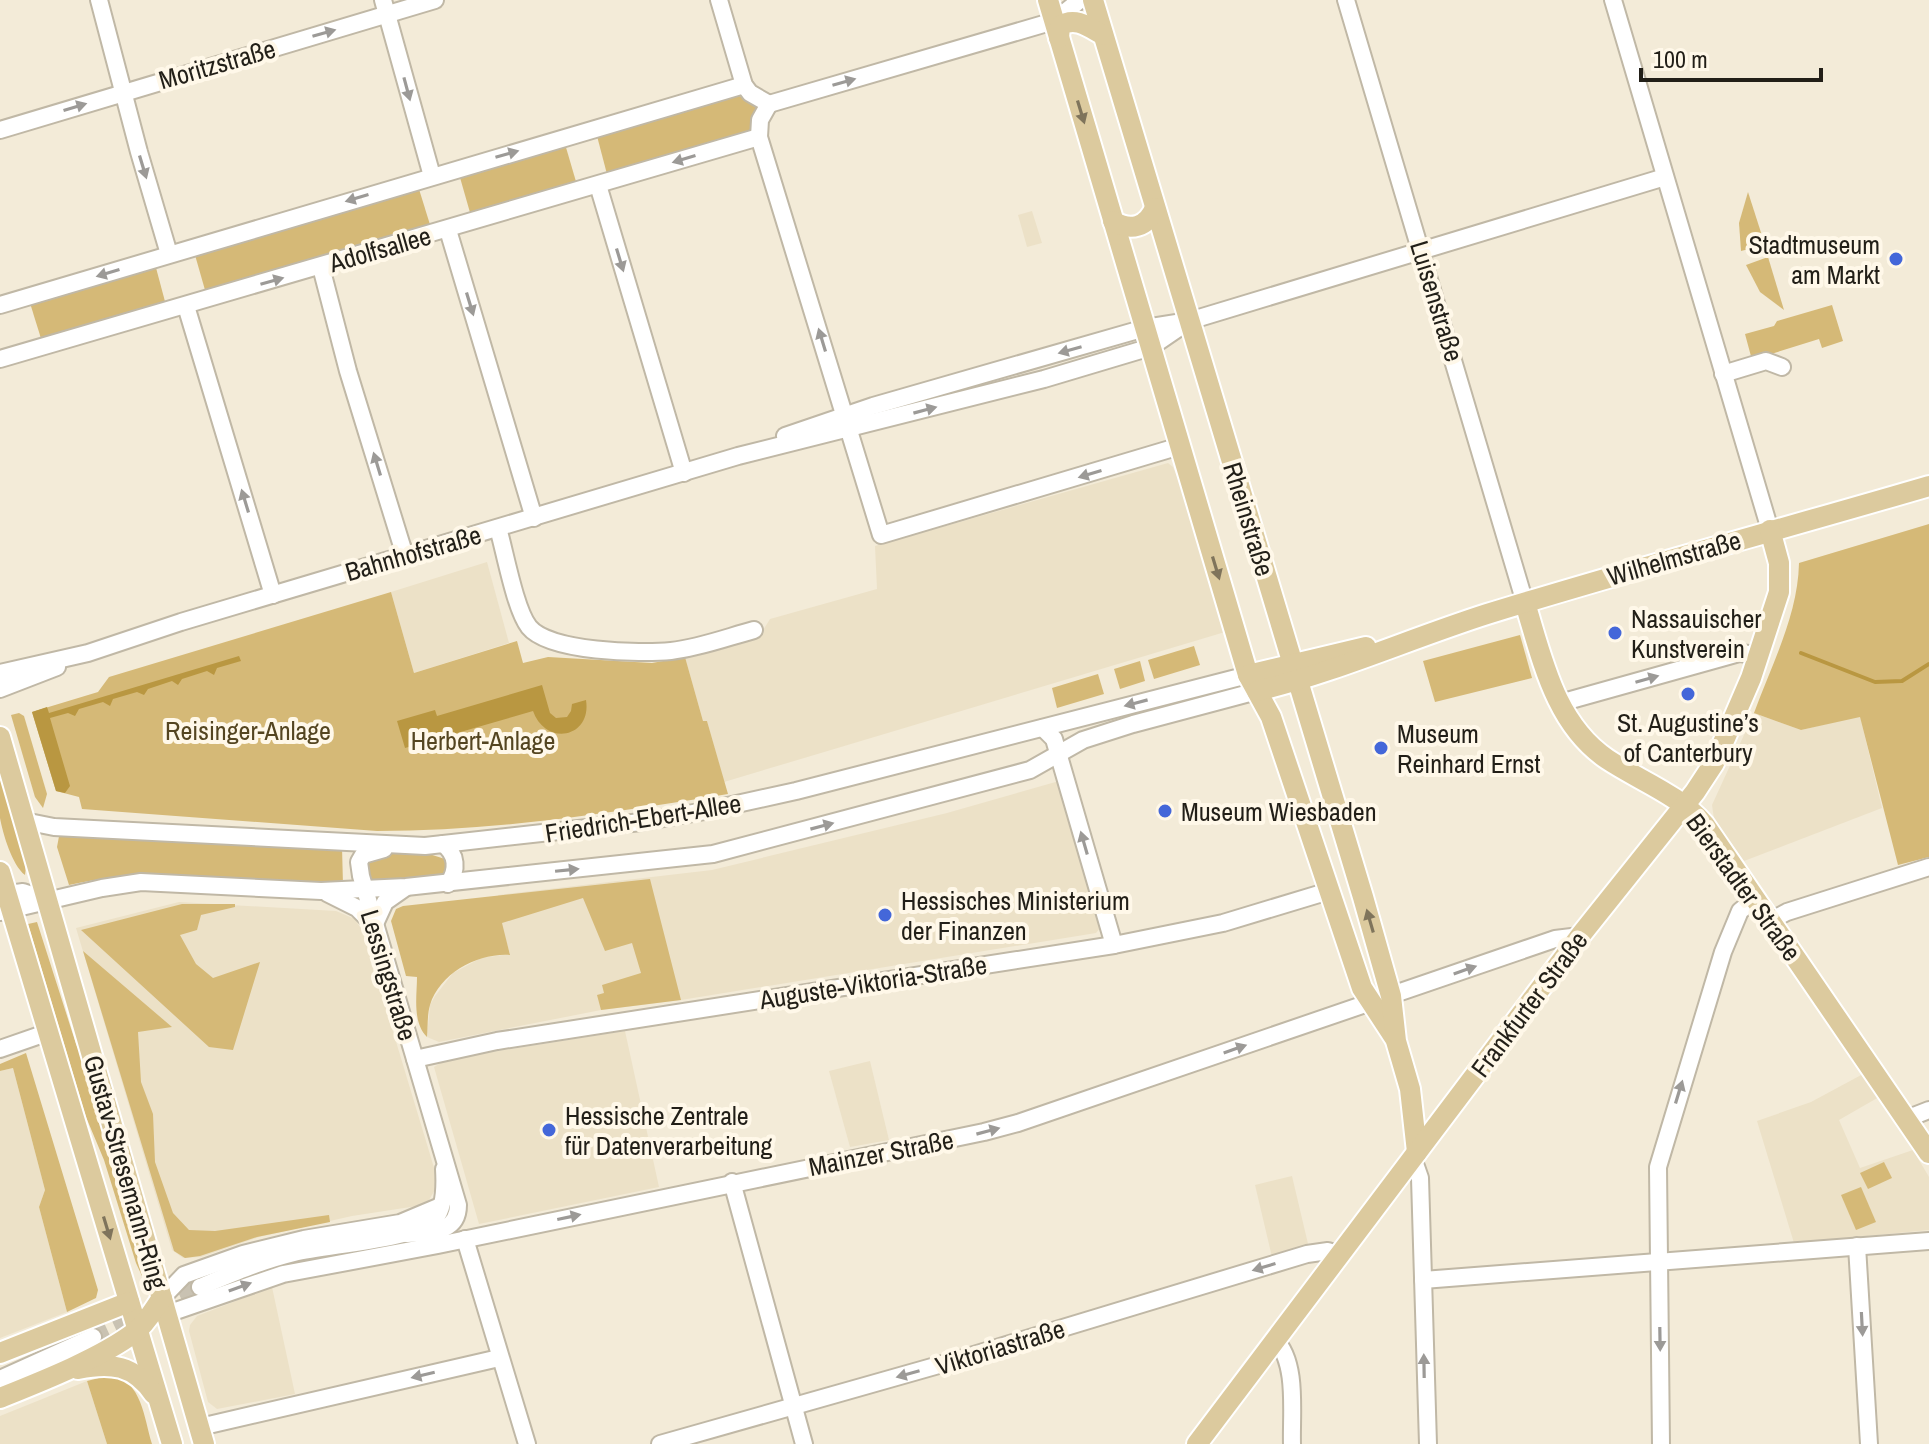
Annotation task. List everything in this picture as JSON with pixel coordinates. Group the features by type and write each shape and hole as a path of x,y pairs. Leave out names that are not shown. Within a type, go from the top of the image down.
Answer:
{"main road":[{"name":"Rheinstraße","path":"1048,0 1252,683 1271,717 1370,1003 1396,1041"},
{"name":"Rheinstraße","path":"1093,0 1391,996 1396,1041 1410,1089"},
{"path":"1056,29 1071,22 1080,23 1103,35"},
{"path":"1113,221 1127,227 1138,226 1149,219 1155,208"},
{"name":"Wilhelmstraße","path":"1252,683 1929,486"},
{"name":"Frankfurter Straße","path":"1197,1444 1580,936 1685,806 1714,763 1759,655 1779,592 1779,563 1770,530"},
{"name":"Bierstadter Straße","path":"1525,603 1549,679 1578,731 1599,753 1685,806 1704,824 1929,1153"},
{"name":"Gustav-Stresemann-Ring","path":"0,737 151,1259 161,1307 202,1436"},
{"path":"1312,840 1314,832 1324,824 1336,825 1342,831"},
{"name":"Gustav-Stresemann-Ring","path":"0,872 5,903 49,1032 129,1302 129,1336 159,1402 172,1444"},
{"path":"1410,1089 1433,1131"},
{"path":"1410,1089 1415,1155"},
{"path":"0,1353 129,1302 161,1307"},
{"path":"9,1395 58,1374 129,1336 161,1307"},
{"path":"58,1374 106,1365 126,1368 146,1383 159,1402"}],"street":[{"path":"99,0 169,254"},
{"name":"Moritzstraße","path":"0,130 385,7 435,0"},
{"path":"719,0 744,85 750,93 769,104 1056,29 1080,0"},
{"path":"1613,0 1770,530"},
{"name":"Luisenstraße","path":"1347,6 1525,603"},
{"path":"385,7 432,176"},
{"path":"0,305 744,85"},
{"path":"769,104 760,120 759,137 881,535 1180,446"},
{"name":"Adolfsallee","path":"0,359 759,137"},
{"name":"Bahnhofstraße","path":"0,673 88,653 847,422 1148,337 1189,321 1665,177"},
{"path":"598,185 684,473"},
{"path":"448,230 534,518"},
{"path":"321,267 348,371 405,556"},
{"path":"186,306 273,595"},
{"path":"1723,374 1766,361 1782,367"},
{"path":"498,528 523,616 529,627 538,634 562,643 597,648 670,651 754,630"},
{"name":"Bahnhofstraße","path":"0,689 88,653"},
{"path":"1560,703 1739,653 1759,655"},
{"name":"Friedrich-Ebert-Allee","path":"24,821 59,828 434,845 641,822 796,791 1043,728 1252,683"},
{"name":"Friedrich-Ebert-Allee","path":"5,903 30,893 47,900 141,882 321,891 406,887 713,854 1030,770 1083,740 1252,683"},
{"path":"1043,728 1052,735 1114,945"},
{"path":"434,845 453,854 454,874 448,884"},
{"name":"Lessingstraße","path":"407,1234 440,1230 455,1220 457,1198 374,926 359,862 363,855 372,850 434,845"},
{"path":"1770,921 1787,912 1929,867"},
{"path":"321,891 357,908 374,926 385,902 406,887"},
{"name":"Auguste-Viktoria-Straße","path":"415,1059 497,1041 1114,945 1223,923 1329,891"},
{"path":"1661,1444 1659,1159 1723,952 1740,911 1755,899"},
{"name":"Mainzer Straße","path":"161,1307 283,1274 950,1140 1018,1123 1555,939 1580,936"},
{"path":"0,1049 49,1032"},
{"path":"1906,1119 1929,1110"},
{"path":"1415,1155 1420,1178 1428,1444"},
{"name":"Lessingstraße","path":"439,1207 445,1180 444,1156"},
{"path":"732,1182 804,1444"},
{"path":"161,1307 184,1275 256,1250 332,1233 400,1223 439,1207 439,1214 433,1221 407,1234 296,1252 200,1287"},
{"path":"465,1239 527,1444"},
{"path":"1423,1280 1929,1241"},
{"path":"1857,1246 1869,1444"},
{"name":"Viktoriastraße","path":"660,1444 981,1353 1307,1254 1328,1251 1340,1255"},
{"path":"151,1259 184,1275"},
{"path":"0,1379 93,1337"},
{"path":"1275,1340 1287,1355 1290,1368 1292,1444"},
{"path":"202,1436 263,1411 499,1358"}],"shaded area":[{"path":"1032,211 1042,243 1027,247 1018,215"},
{"path":"1168,463 1179,481 1225,632 724,782 685,657 759,637 770,619 877,589 875,546"},
{"path":"487,562 509,643 414,673 391,592"},
{"path":"239,656 241,661 217,668 214,675 207,671 182,679 178,685 172,681 148,689 144,695 137,692 113,699 110,706 103,702 79,709 75,716 68,713 50,718 70,786 65,793 56,791 32,712 47,707 49,713"},
{"path":"542,685 550,713 556,718 567,717 572,704 586,700 586,713 575,730 557,733 548,730 533,711 405,748 397,721 435,710 437,716"},
{"path":"1754,713 1801,730 1860,716 1882,808 1744,861 1714,819 1712,805"},
{"path":"1059,781 1101,927 1096,933 681,1000 601,1010 439,1042 427,1037 430,1005 453,973 481,958 510,954 501,923 498,895 712,870 947,813"},
{"path":"179,902 336,911 355,919 363,932 435,1171 436,1188 429,1200 417,1206 352,1216 259,1237 201,1257 183,1258 172,1250 76,928"},
{"name":"Hessische Zentrale für Datenverarbeitung","path":"625,1031 659,1187 479,1224 434,1067 447,1059"},
{"path":"870,1061 889,1140 850,1147 829,1071"},
{"path":"13,1068 45,1190 39,1207 67,1312 0,1338 0,1071"},
{"path":"1863,1074 1879,1097 1839,1120 1860,1168 1913,1150 1929,1177 1929,1230 1794,1243 1757,1121 1811,1102"},
{"path":"1292,1176 1309,1248 1272,1257 1255,1185"},
{"path":"272,1287 295,1394 217,1409 208,1402 190,1325 197,1316"},
{"path":"87,1381 107,1444 0,1444 0,1416"}],"green space":[{"path":"736,94 758,107 747,138 608,178 597,136"},
{"path":"565,144 577,185 471,216 459,174"},
{"path":"418,186 432,231 207,297 195,255"},
{"path":"1748,192 1765,245 1741,251 1739,223"},
{"path":"1768,257 1784,310 1760,292 1746,265"},
{"path":"155,264 167,309 43,345 30,303"},
{"path":"1832,305 1843,341 1822,348 1819,339 1752,360 1745,334"},
{"path":"1929,524 1929,857 1898,865 1860,717 1801,730 1754,713 1789,620 1799,563"},
{"path":"391,592 414,673 517,641 523,663 548,657 652,663 685,657 728,794 509,824 377,831 82,809 79,797 56,791 32,712 98,692 109,677"},
{"path":"1520,635 1532,678 1435,702 1423,661"},
{"path":"1194,646 1200,665 1154,679 1148,660"},
{"path":"1140,661 1145,681 1120,689 1114,669"},
{"path":"1098,674 1104,694 1057,708 1052,688"},
{"path":"19,713 24,716 47,794 43,808 35,797 11,715"},
{"path":"0,774 21,840 25,875 12,857 1,825"},
{"path":"60,831 342,847 343,885 155,874 112,877 69,885 57,847"},
{"path":"426,853 445,859 445,873 428,880 376,882 368,878 367,860 374,854"},
{"path":"650,879 681,1000 601,1010 597,995 604,993 602,985 641,973 632,943 605,951 583,898 502,923 510,955 485,957 451,975 442,983 430,1005 427,1037 422,1031 416,1008 417,977 406,976 391,921 396,909"},
{"path":"182,904 235,904 235,907 201,915 197,930 180,935 196,964 213,978 260,962 233,1050 209,1047 81,930"},
{"path":"37,922 76,1044 88,1071 143,1261 142,1276 104,1160 86,1117 28,924"},
{"path":"83,951 172,1027 138,1032 141,1082 153,1114 155,1162 173,1213 189,1230 215,1231 329,1215 330,1222 257,1237 200,1256 185,1258 174,1251"},
{"path":"26,1053 98,1290 96,1298 67,1312 39,1207 45,1190 13,1068 0,1071 0,1064"},
{"path":"1884,1162 1892,1178 1868,1189 1860,1173"},
{"path":"1861,1187 1876,1222 1856,1230 1841,1195"},
{"path":"111,1375 129,1385 135,1393 144,1412 152,1444 107,1444 87,1381"}],"waterway":[{"path":"1801,653 1875,682 1902,681 1929,664"}],"tunnel":[{"path":"93,1337 200,1287"}],"place":[{"name":"Stadtmuseum am Markt","path":"1896,259"},
{"name":"Nassauischer Kunstverein","path":"1615,633"},
{"name":"St. Augustine’s of Canterbury","path":"1688,694"},
{"name":"Museum Reinhard Ernst","path":"1381,748"},
{"name":"Museum Wiesbaden","path":"1165,811"},
{"name":"Hessisches Ministerium der Finanzen","path":"885,915"},
{"name":"Hessische Zentrale für Datenverarbeitung","path":"549,1130"}],"park label":[{"name":"Reisinger-Anlage","path":"248,730"},
{"name":"Herbert-Anlage","path":"483,740"}]}
